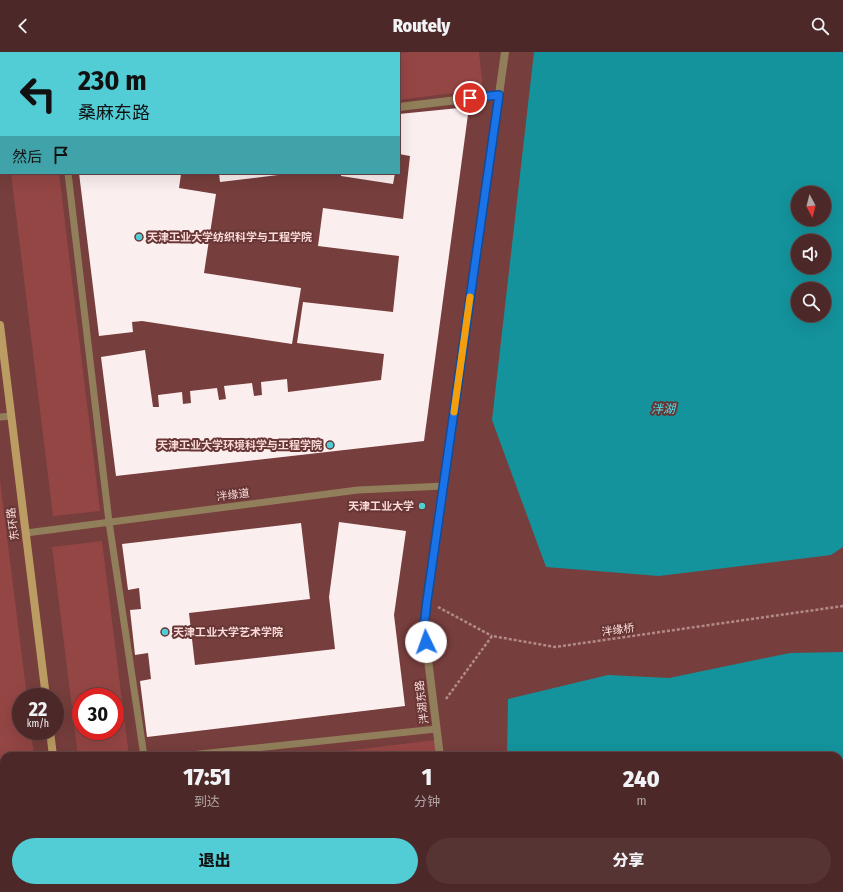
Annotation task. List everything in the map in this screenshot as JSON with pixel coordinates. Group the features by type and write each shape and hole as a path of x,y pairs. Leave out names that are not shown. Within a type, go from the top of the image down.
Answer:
{"street":[{"name":"泮湖东路","path":"439,752 424,627 505,52"},
{"path":"400,107 499,95"},
{"name":"东环路","path":"0,324 45,688"},
{"path":"51,740 53,752"}],"lane":[{"path":"68,174 109,522 143,752"},
{"path":"0,417 11,416"},
{"name":"泮缘道","path":"26,532 358,490 444,486"},
{"path":"219,752 436,729"}],"path":[{"name":"泮缘桥","path":"427,601 492,636 555,646 843,606"},
{"path":"435,714 492,636"}],"shaded area":[{"name":"天津工业大学","path":"400,52 843,52 843,752 0,752 0,174 400,174"},
{"path":"479,52 483,89 400,100 400,53"},
{"path":"11,174 59,174 100,511 53,516"},
{"path":"0,480 26,688 12,688 12,740 32,740 34,752 0,752"},
{"path":"102,541 120,688 72,688 72,708 52,547"},
{"path":"124,716 128,752 78,752 76,740 124,740"},
{"path":"436,740 438,752 336,752"}],"water":[{"name":"泮湖","path":"534,52 843,52 843,547 831,555 659,576 546,567 492,420"},
{"path":"843,652 843,752 507,752 508,699 608,675 669,678 790,653"}],"building":[{"path":"469,107 424,441 116,476 101,357 145,350 153,407 159,407 158,395 182,392 183,404 191,403 190,391 217,388 219,400 226,399 224,386 252,383 254,396 262,395 261,382 287,379 288,392 381,380 384,354 297,343 303,302 393,312 399,256 318,246 323,208 403,219 410,156 400,154 400,114"},
{"path":"79,174 181,174 179,188 216,194 204,273 301,288 292,344 142,321 132,322 133,332 99,336"},
{"path":"219,174 286,174 220,182"},
{"path":"341,174 395,174 393,184 341,176"},
{"path":"339,522 406,531 394,615 405,706 147,737 140,681 151,679 148,653 135,655 130,610 141,609 139,588 128,590 122,544 301,523 310,599 189,613 195,665 335,649 329,597"}],"slow traffic":[{"path":"454,412 470,297"}],"place":[{"name":"天津工业大学纺织科学与工程学院","path":"139,237"},
{"name":"天津工业大学环境科学与工程学院","path":"330,445"},
{"name":"天津工业大学","path":"422,506"},
{"name":"天津工业大学艺术学院","path":"165,632"}],"route":[{"path":"426,642 424,627 427,601 499,95 470,98"}]}
